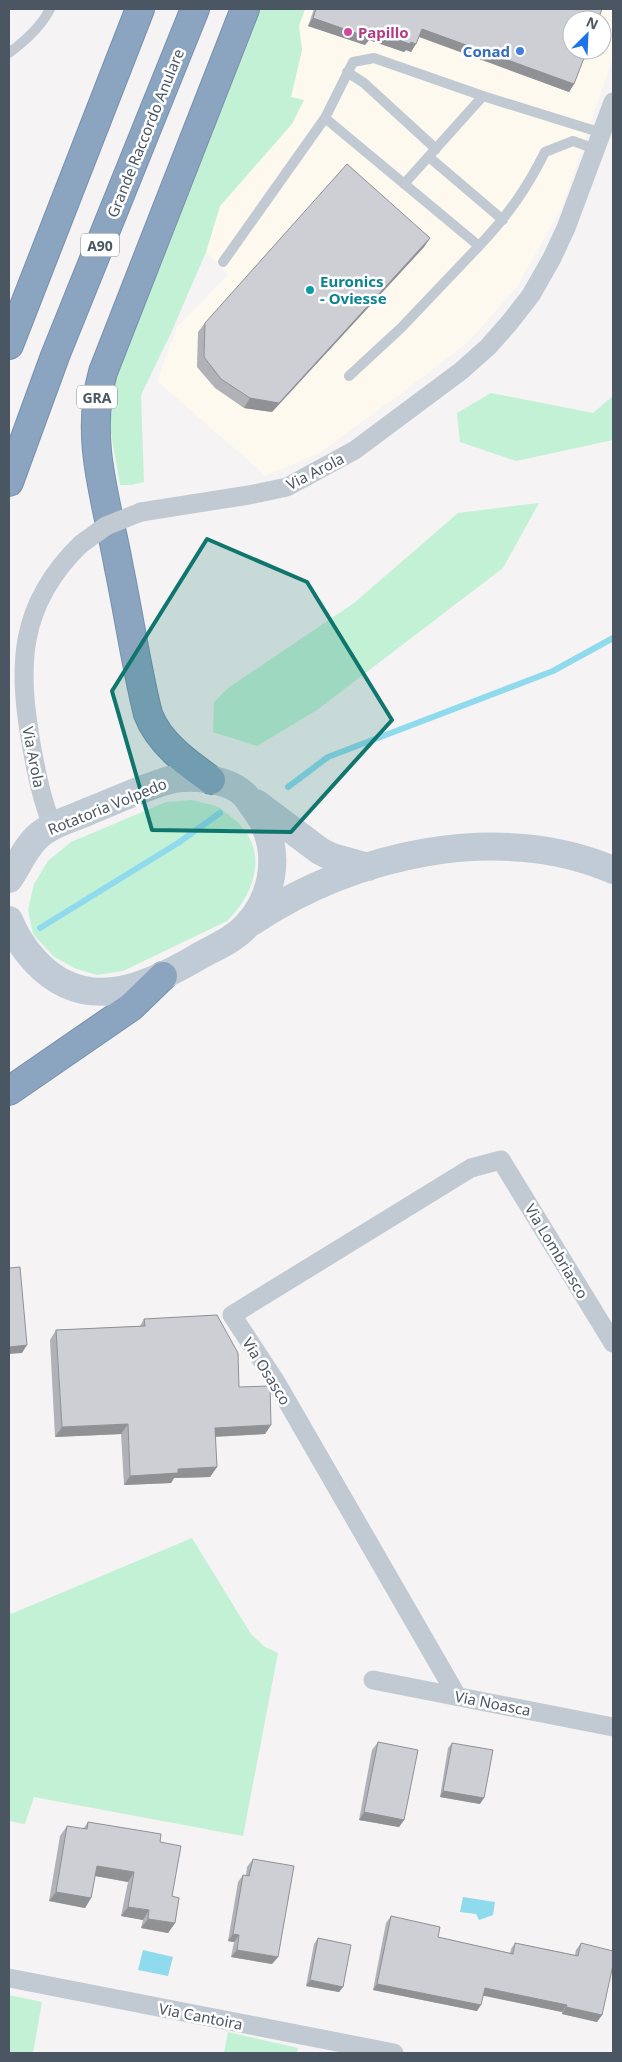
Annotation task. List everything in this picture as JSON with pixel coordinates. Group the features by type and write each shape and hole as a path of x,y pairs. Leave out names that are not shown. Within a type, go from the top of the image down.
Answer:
{"highway":[{"path":"9,345 140,9"},
{"name":"Grande Raccordo Anulare","path":"9,482 55,356 195,9"},
{"name":"GRA","path":"212,780 179,756 155,728 148,714 115,544 98,470 95,419 96,398 103,372 245,9"},
{"path":"9,1091 130,1007 163,976"}],"main road":[{"name":"Rotatoria Volpedo","path":"9,879 36,838 52,826 182,777 224,783 245,794 264,823 273,849 268,891 263,902 247,925 230,938 163,976 131,988 96,992 67,985 42,968 19,940 9,920"},
{"path":"245,794 320,851 332,858 368,867"},
{"path":"247,925 305,890 368,867 416,855 442,851 506,847 534,848 613,870"},
{"path":"9,955 42,968"}],"street":[{"name":"Via Arola","path":"52,826 41,794 24,697 26,645 30,627 42,592 59,568 81,544 106,526 141,512 287,487 356,450 461,371 488,347 531,295 552,258 566,228 613,102"},
{"name":"Via Lombriasco","path":"501,1160 613,1342"},
{"name":"Via Osasco","path":"457,1696 276,1382 232,1315 471,1168 501,1160"},
{"name":"Via Noasca","path":"373,1680 613,1727"},
{"name":"Via Cantoira","path":"9,1978 394,2053"}],"lane":[{"path":"9,53 21,44 45,19 50,9"},
{"path":"223,262 325,118 353,62 374,58 483,96 599,141"},
{"path":"348,72 364,83 432,153 503,220"},
{"path":"404,184 483,96"},
{"path":"325,118 479,246"},
{"path":"349,376 401,328 503,220 528,185 545,152 573,141 599,141"}],"highlighted area":[{"path":"207,539 307,582 392,720 291,832 152,830 112,691"}],"shaded area":[{"path":"305,9 613,9 612,60 612,10 562,10 562,60 612,60 562,207 517,287 468,342 398,396 319,453 266,476 157,381 177,327 228,275 206,252 220,206 292,124 303,100 291,98 302,50 299,26"}],"green space":[{"path":"260,9 305,9 299,26 302,50 291,97 304,100 292,124 220,206 206,252 171,333 141,395 144,482 120,485 104,392"},
{"path":"491,393 593,413 613,396 613,440 516,461 460,442 457,413"},
{"path":"539,503 503,568 317,710 257,746 213,732 214,702 228,688 354,603 458,513"},
{"path":"192,800 221,809 243,828 251,840 255,854 255,868 252,882 238,909 227,921 123,971 97,975 74,968 53,956 33,934 28,910 34,884 48,861 71,842 166,802"},
{"path":"192,1538 251,1634 265,1647 278,1653 243,1836 34,1797 25,1824 9,1821 9,1611 11,1614"},
{"path":"9,1995 42,2002 33,2053 9,2053"},
{"path":"228,2032 298,2048 297,2053 224,2053"}],"water":[{"path":"463,1897 495,1902 493,1915 479,1920 476,1914 460,1912"},
{"path":"143,1950 173,1957 168,1976 138,1970"}],"building":[{"name":"Conad","path":"316,9 602,9 562,10 562,60 583,60 574,84 422,29 416,44 411,42 410,44 373,31 370,38 313,18"},
{"name":"Euronics - Oviesse","path":"347,164 430,238 279,403 250,398 221,379 204,357 205,323"},
{"path":"20,1267 27,1345 9,1347 9,1268"},
{"path":"217,1315 238,1353 239,1387 270,1386 271,1425 215,1428 217,1467 178,1469 178,1473 130,1476 128,1424 62,1427 56,1330 145,1326 144,1319"},
{"path":"378,1742 418,1750 404,1820 364,1812"},
{"path":"452,1743 493,1750 484,1798 443,1791"},
{"path":"88,1822 161,1834 160,1842 181,1846 172,1896 179,1898 175,1923 148,1919 149,1910 128,1907 134,1872 97,1866 91,1898 56,1892 67,1826 87,1829"},
{"path":"253,1859 294,1866 278,1957 237,1950 239,1935 233,1934 243,1875 249,1876"},
{"path":"391,1916 440,1927 438,1937 513,1954 515,1943 578,1956 581,1943 613,1951 613,1965 602,2015 566,2007 567,2005 485,1988 481,2005 377,1984"},
{"path":"318,1938 351,1945 343,1987 310,1980"}],"waterway":[{"path":"288,787 328,757 553,671 613,638"},
{"path":"40,928 178,843 220,813"}],"place":[{"name":"Papillo","path":"348,32"},
{"name":"Conad","path":"520,51"},
{"name":"Euronics - Oviesse","path":"310,290"}]}
